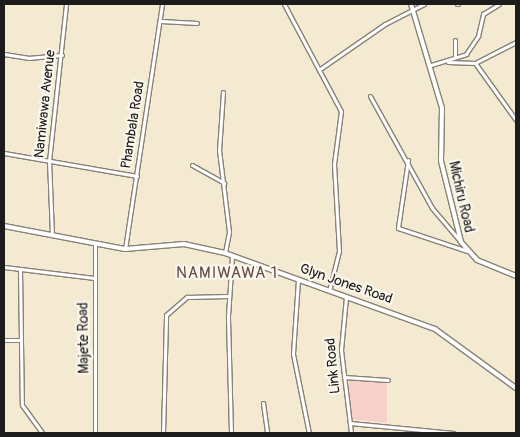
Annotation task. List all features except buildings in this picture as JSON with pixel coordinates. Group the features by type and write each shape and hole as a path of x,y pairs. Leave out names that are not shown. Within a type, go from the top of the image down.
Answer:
{"street":[{"name":"Namiwawa Avenue","path":"52,236 49,161 62,55 66,4"},
{"name":"Phambala Road","path":"125,249 161,22 162,4"},
{"path":"284,4 342,111 334,164 338,251 329,291"},
{"name":"Michiru Road","path":"411,4 431,64 443,115 441,161 461,242 467,251 490,268 516,276"},
{"path":"320,68 424,4"},
{"path":"447,62 455,56 466,54 478,36 483,14 499,4"},
{"path":"161,22 197,24"},
{"path":"455,40 455,56"},
{"path":"431,64 447,62 475,63 516,42"},
{"path":"4,54 28,58 62,55"},
{"path":"475,63 516,120"},
{"path":"223,92 218,150 224,183 229,232 225,253"},
{"path":"370,96 408,160 432,208 461,242"},
{"path":"4,153 136,176"},
{"path":"408,160 398,228 467,251"},
{"path":"192,165 224,183"},
{"name":"Glyn Jones Road","path":"4,226 125,249 184,244 225,253 435,329 516,388"},
{"name":"Majete Road","path":"95,433 94,278 96,243"},
{"path":"230,433 228,296 232,256"},
{"path":"4,267 94,278"},
{"path":"20,270 22,405 42,433"},
{"path":"298,280 293,354 309,433"},
{"path":"163,433 166,315 187,297 228,296"},
{"name":"Link Road","path":"346,297 340,332 351,433"},
{"path":"4,340 20,340"},
{"path":"344,377 388,380"},
{"path":"263,403 267,433"},
{"path":"350,423 421,432 453,433"}],"shaded area":[{"path":"349,380 387,381 387,423 351,419"}],"district":[{"name":"NAMIWAWA 1","path":"227,273"}]}
